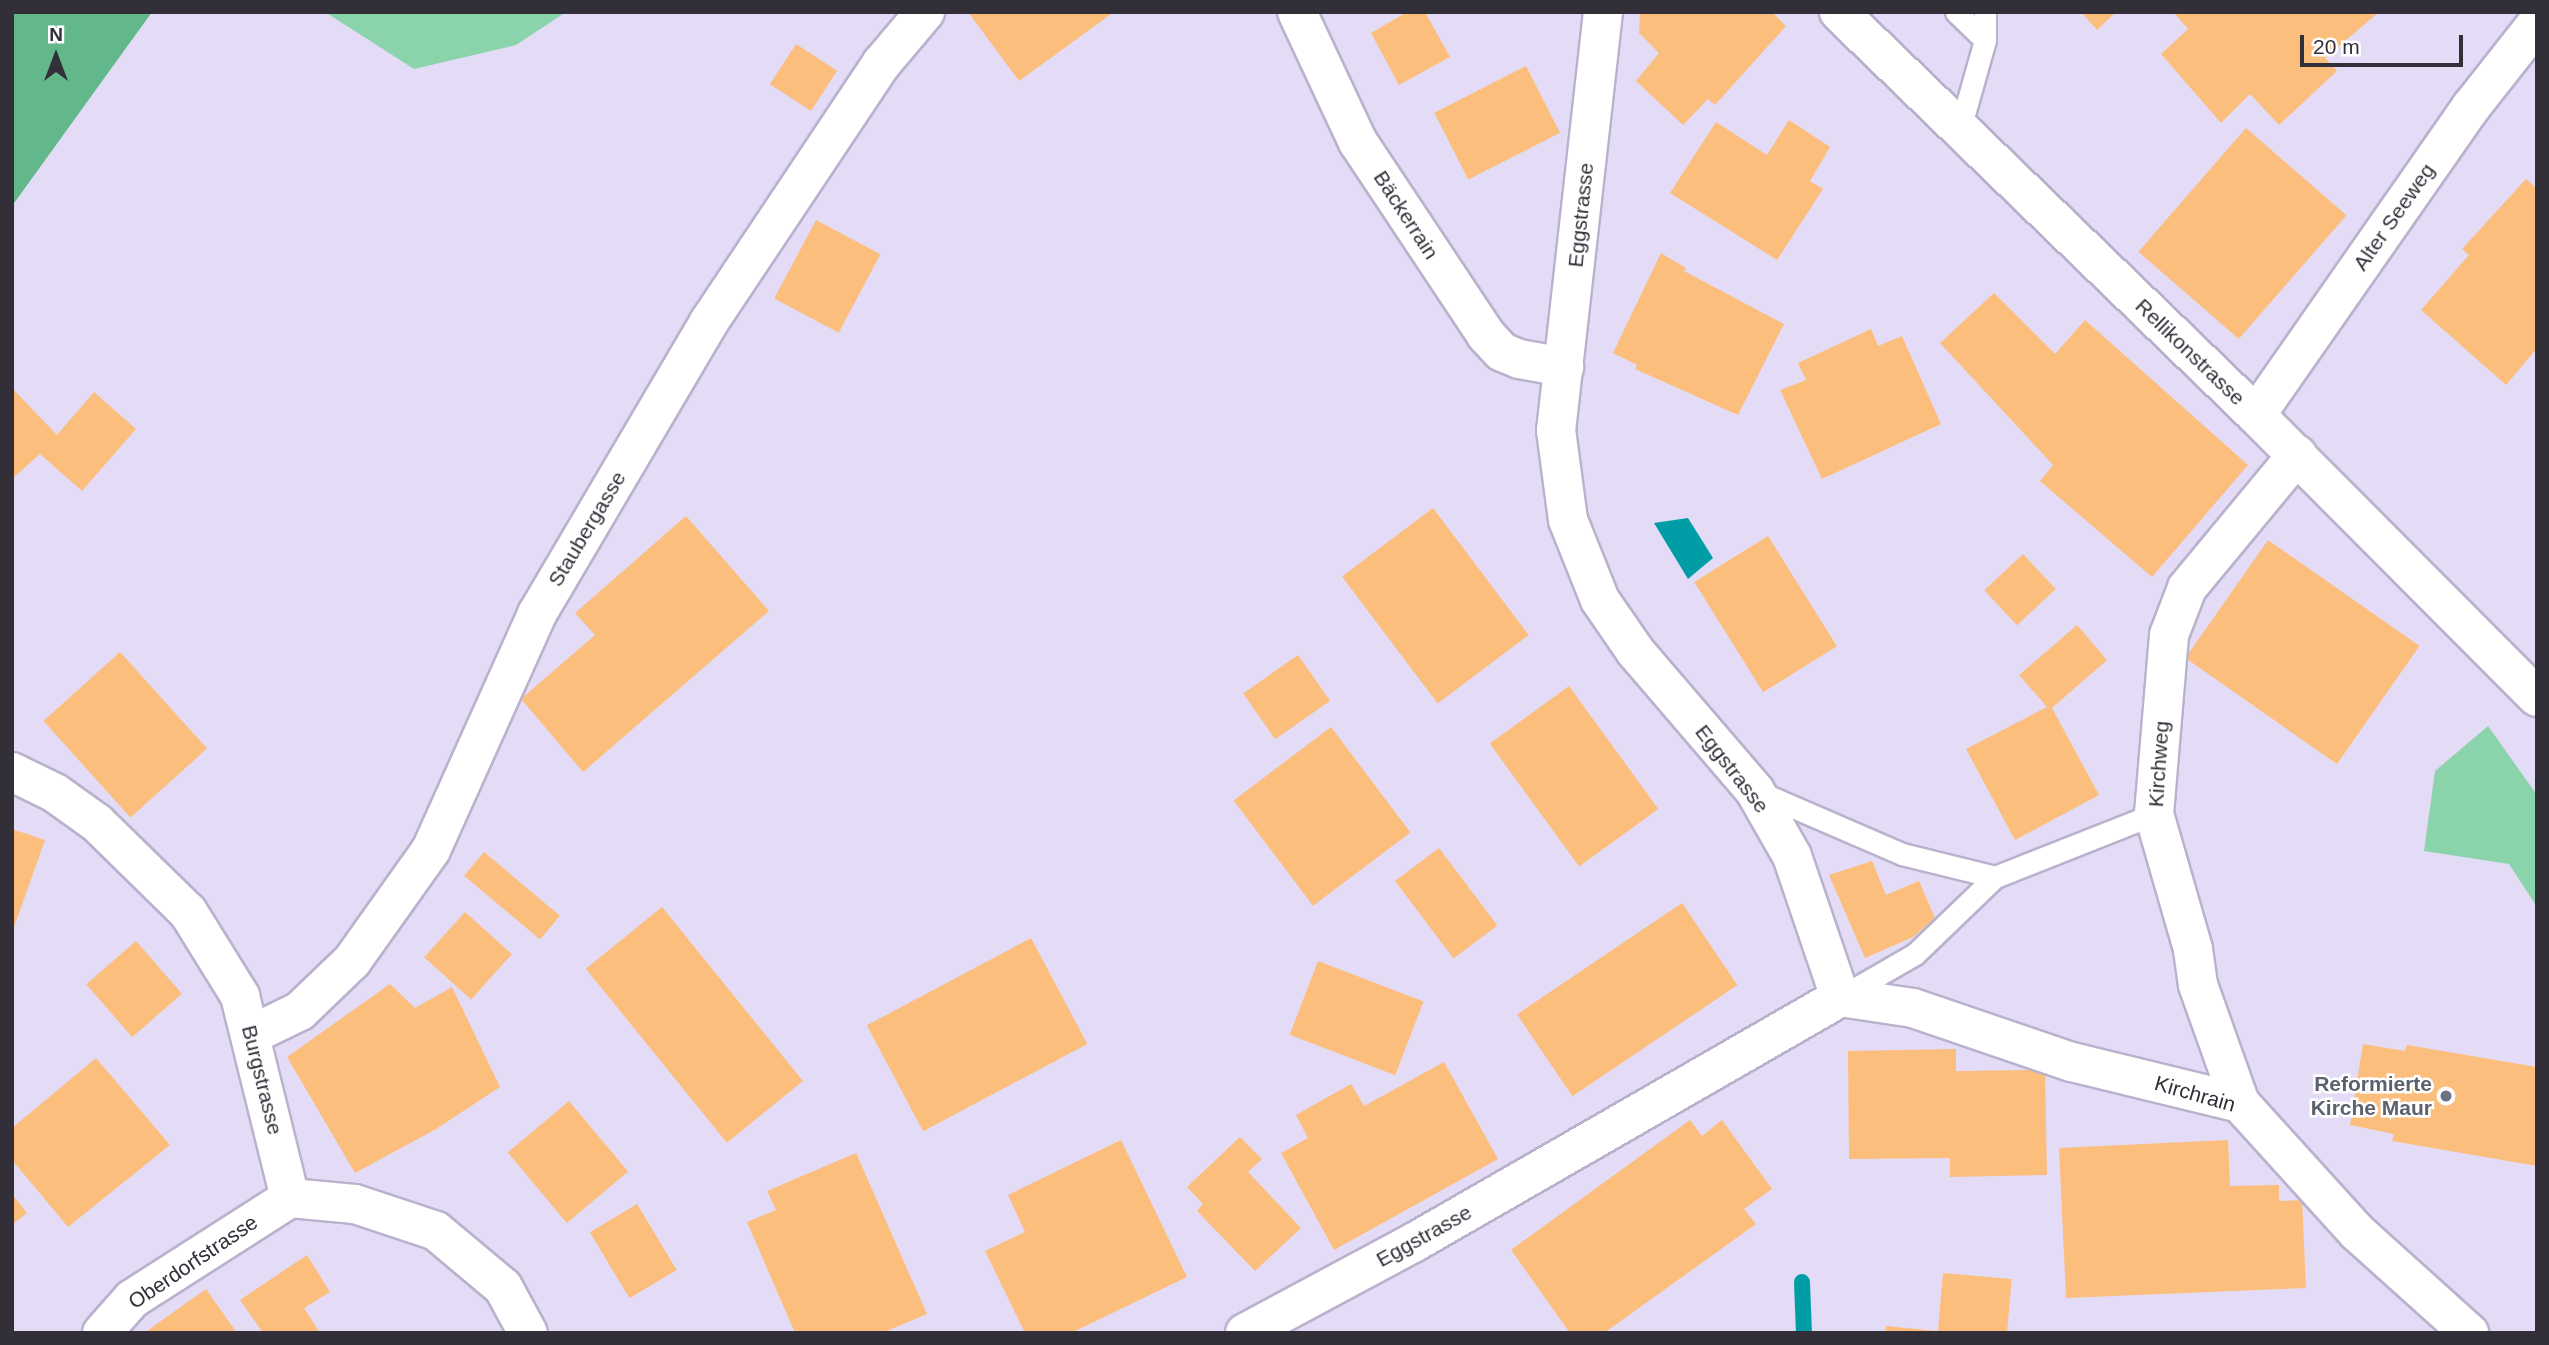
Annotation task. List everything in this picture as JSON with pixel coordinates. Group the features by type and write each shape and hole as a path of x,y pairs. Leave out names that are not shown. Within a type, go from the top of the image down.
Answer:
{"street":[{"name":"Bäckerrain","path":"1297,12 1358,142 1486,335 1502,352 1519,359 1564,367"},
{"name":"Eggstrasse","path":"1245,1333 1413,1243 1840,997 1792,856 1755,791 1635,651 1600,600 1581,561 1558,471 1556,430 1603,12"},
{"name":"Rellikonstrasse","path":"1839,12 1959,132 2256,415 2537,696"},
{"name":"Staubergasse","path":"253,1034 300,1011 352,961 431,850 537,614 709,322 882,63 918,15"},
{"name":"Alter Seeweg","path":"2256,415 2471,107 2537,23"},
{"name":"Kirchweg","path":"2240,1103 2198,985 2193,949 2154,814 2169,635 2187,588 2297,456"},
{"name":"Burgstrasse","path":"12,772 55,793 97,823 188,912 240,996 253,1034 290,1198"},
{"name":"Kirchrain","path":"1840,997 1913,1008 2072,1062 2240,1103 2357,1232 2469,1333"},
{"name":"Oberdorfstrasse","path":"102,1333 132,1299 290,1198"},
{"path":"290,1198 355,1204 436,1231 503,1287 528,1333"}],"lane":[{"path":"1956,12 1985,40"},
{"path":"1959,132 1985,40 1985,12"},
{"path":"1755,791 1902,854 1995,877"},
{"path":"1840,997 1915,954 1995,877 2154,814"}],"shaded area":[{"path":"12,12 152,12 12,206"},
{"path":"325,12 566,12 516,45 414,69"},
{"path":"1688,518 1713,558 1688,579 1654,523"},
{"path":"2488,726 2537,795 2537,907 2509,864 2424,851 2435,771"}],"building":[{"path":"968,12 1114,12 1019,81"},
{"path":"1407,12 1425,12 1450,57 1399,85 1371,33"},
{"path":"1640,12 1772,12 1786,26 1715,105 1708,99 1683,125 1636,81 1659,53 1639,33"},
{"path":"2081,12 2116,12 2097,30"},
{"path":"2173,12 2379,12 2325,58 2337,71 2279,125 2250,94 2221,123 2161,54 2188,29"},
{"path":"796,44 837,71 811,111 770,84"},
{"path":"1526,66 1560,133 1468,180 1434,113"},
{"path":"1789,120 1830,147 1810,181 1823,189 1777,260 1670,193 1716,122 1767,155"},
{"path":"2246,128 2346,215 2239,339 2138,252"},
{"path":"2526,179 2537,189 2537,348 2506,385 2421,310 2469,255 2462,249"},
{"path":"816,220 880,254 839,333 774,299"},
{"path":"1661,253 1686,268 1684,271 1784,324 1738,415 1635,369 1637,365 1613,353"},
{"path":"1994,293 2055,354 2085,320 2248,465 2152,577 2040,481 2053,465 1940,343"},
{"path":"1871,329 1878,346 1902,336 1941,424 1822,479 1780,390 1806,380 1798,363"},
{"path":"12,388 57,435 94,392 136,429 82,491 40,454 12,479"},
{"path":"1433,508 1529,635 1438,704 1342,577"},
{"path":"686,516 769,611 583,772 521,699 595,635 575,613"},
{"path":"1768,536 1837,646 1763,692 1694,582"},
{"path":"2268,540 2420,646 2337,764 2185,658"},
{"path":"2023,554 2056,589 2017,625 1984,590"},
{"path":"2077,625 2107,660 2052,708 2099,795 2015,840 1966,749 2047,707 2019,675"},
{"path":"120,652 207,749 130,818 43,721"},
{"path":"1298,655 1330,701 1275,739 1243,693"},
{"path":"1569,686 1658,809 1579,867 1490,744"},
{"path":"1331,727 1410,832 1313,906 1234,800"},
{"path":"12,829 45,840 13,930 12,930"},
{"path":"1439,848 1497,925 1453,959 1395,881"},
{"path":"484,852 560,916 540,939 464,876"},
{"path":"1872,861 1886,895 1919,881 1935,918 1913,937 1865,958 1829,875"},
{"path":"1682,903 1737,985 1572,1096 1517,1014"},
{"path":"662,907 803,1081 727,1143 586,969"},
{"path":"465,912 512,954 471,999 424,957"},
{"path":"1031,938 1087,1044 923,1131 867,1025"},
{"path":"136,941 182,994 132,1037 86,984"},
{"path":"1318,961 1423,1001 1395,1075 1290,1035"},
{"path":"390,984 415,1008 452,987 500,1087 436,1129 355,1173 287,1057"},
{"name":"Reformierte Kirche Maur","path":"2363,1044 2405,1051 2407,1045 2537,1067 2537,1166 2392,1141 2394,1134 2350,1125"},
{"path":"1956,1049 1956,1071 2045,1070 2047,1175 1950,1177 1950,1158 1849,1159 1848,1051"},
{"path":"96,1058 170,1145 68,1227 12,1160 12,1128"},
{"path":"1444,1062 1498,1159 1334,1250 1281,1153 1308,1138 1296,1115 1351,1084 1364,1106"},
{"path":"569,1101 628,1171 567,1223 508,1152"},
{"path":"1690,1120 1702,1136 1722,1120 1772,1189 1744,1209 1756,1224 1604,1333 1570,1333 1511,1250"},
{"path":"1240,1137 1262,1159 1248,1172 1301,1228 1255,1271 1197,1211 1203,1204 1187,1187"},
{"path":"1121,1140 1187,1277 1071,1333 1025,1333 985,1251 1025,1232 1008,1195"},
{"path":"2228,1140 2230,1186 2279,1185 2279,1201 2302,1200 2306,1288 2066,1298 2059,1148"},
{"path":"856,1153 927,1314 882,1333 795,1333 747,1222 776,1210 767,1191"},
{"path":"12,1194 27,1213 12,1225"},
{"path":"637,1204 677,1270 630,1298 590,1232"},
{"path":"307,1255 330,1292 304,1308 320,1333 263,1333 240,1300"},
{"path":"1943,1273 2012,1279 2007,1333 1938,1333"},
{"path":"206,1289 237,1333 144,1333"},
{"path":"1886,1326 1937,1331 1937,1333 1885,1333"}],"waterway":[{"path":"1802,1282 1804,1333"}],"place":[{"name":"Reformierte Kirche Maur","path":"2446,1096"}]}
